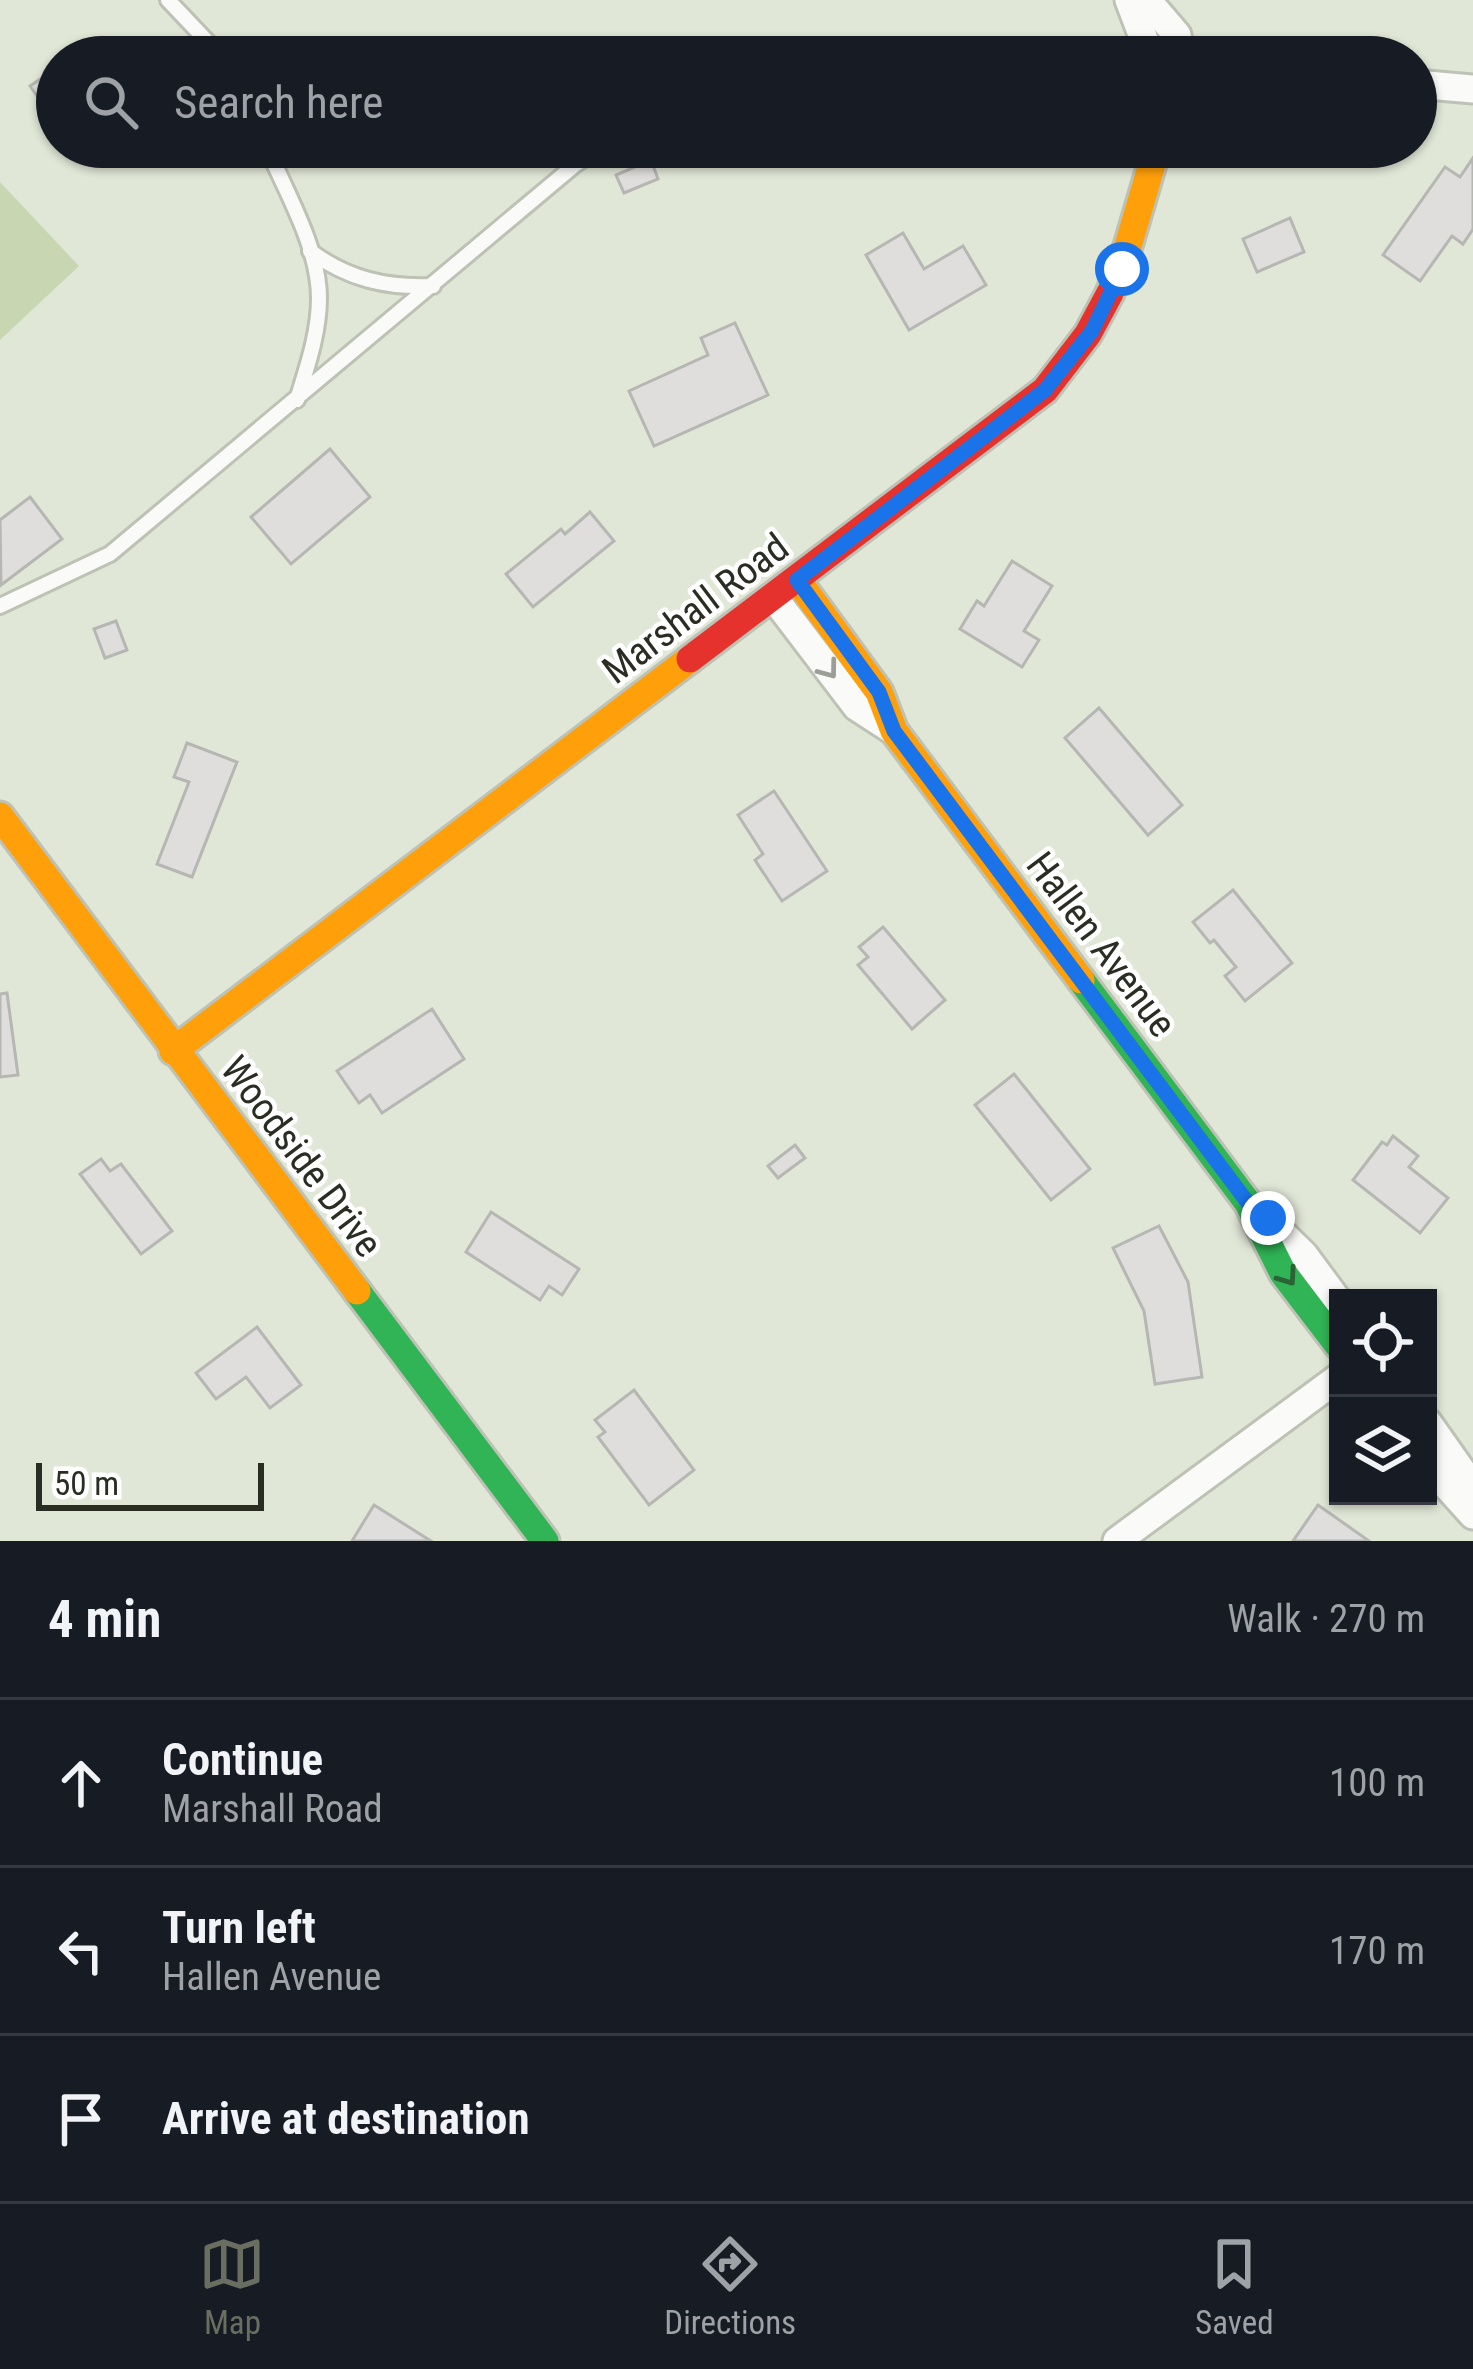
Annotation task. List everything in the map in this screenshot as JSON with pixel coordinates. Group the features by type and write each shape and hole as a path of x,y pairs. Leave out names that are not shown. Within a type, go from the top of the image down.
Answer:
{"street":[{"path":"1130,0 1143,36"},
{"path":"1147,0 1177,36"},
{"path":"1437,86 1473,89"},
{"name":"Marshall Road","path":"173,1051 1006,422 1062,372 1114,290 1151,168"},
{"name":"Hallen Avenue","path":"797,580 879,692 894,731 1248,1203 1283,1273 1329,1334"},
{"name":"Hallen Avenue","path":"774,598 857,707 894,731"},
{"name":"Woodside Drive","path":"0,816 545,1541"},
{"name":"Hallen Avenue","path":"1248,1203 1294,1243 1329,1289"},
{"path":"1117,1541 1329,1385"},
{"path":"1437,1436 1473,1486"},
{"path":"1437,1476 1473,1515"}],"lane":[{"path":"168,0 202,36"},
{"path":"275,168 310,251 319,297 297,400"},
{"path":"0,606 110,554 571,168"},
{"path":"310,251 350,276 370,282 433,286"}],"green space":[{"path":"0,182 79,266 0,340"}],"building":[{"path":"1473,158 1473,229 1463,244 1452,236 1420,281 1383,255 1445,167 1460,177"},
{"path":"632,168 654,168 658,179 624,193 616,175"},
{"path":"1290,218 1304,252 1257,272 1243,239"},
{"path":"903,233 924,269 963,246 986,285 909,330 866,255"},
{"path":"735,323 768,395 654,446 629,391 708,355 701,338"},
{"path":"330,449 370,497 291,564 251,517"},
{"path":"30,497 62,539 1,585 0,520"},
{"path":"590,512 614,541 533,607 506,574"},
{"path":"1012,561 1052,586 1024,631 1039,640 1022,667 960,629 977,601 984,606"},
{"path":"116,621 127,650 105,658 94,629"},
{"path":"1099,708 1182,805 1148,835 1065,738"},
{"path":"187,743 237,762 192,877 157,864 189,782 174,777"},
{"path":"774,791 827,871 782,901 755,860 763,854 738,815"},
{"path":"1233,890 1292,963 1245,1001 1225,976 1236,967 1193,922"},
{"path":"883,927 945,1000 912,1029 858,965 868,957 859,947"},
{"path":"7,993 18,1075 0,1077 0,994"},
{"path":"432,1009 464,1059 382,1113 370,1095 359,1103 337,1071"},
{"path":"1014,1074 1090,1169 1051,1200 975,1105"},
{"path":"1393,1136 1418,1156 1409,1167 1448,1198 1420,1233 1353,1180 1382,1142 1387,1145"},
{"path":"795,1145 805,1158 778,1178 768,1166"},
{"path":"101,1159 110,1171 121,1164 172,1231 141,1254 80,1174"},
{"path":"491,1212 579,1269 562,1295 549,1286 540,1300 466,1252"},
{"path":"1159,1226 1188,1282 1202,1377 1155,1384 1144,1311 1113,1248"},
{"path":"257,1327 301,1385 270,1408 246,1377 216,1399 196,1373"},
{"path":"634,1390 694,1470 649,1505 598,1437 605,1432 595,1420"},
{"path":"374,1505 431,1541 352,1541"},
{"path":"1318,1505 1369,1541 1293,1541"}],"traffic: fast":[{"path":"1081,980 1248,1203 1283,1273 1329,1333"},
{"path":"357,1291 545,1541"}],"traffic: slow":[{"path":"1110,293 1151,168"},
{"path":"797,580 879,692 894,731 1081,980"},
{"path":"173,1051 690,659"},
{"path":"0,816 357,1291"}],"traffic: jam":[{"path":"690,659 1045,390 1088,334 1110,293"}],"route":[{"path":"1122,269 1092,331 1045,390 797,580 879,692 894,731 1248,1203 1268,1218"}]}
